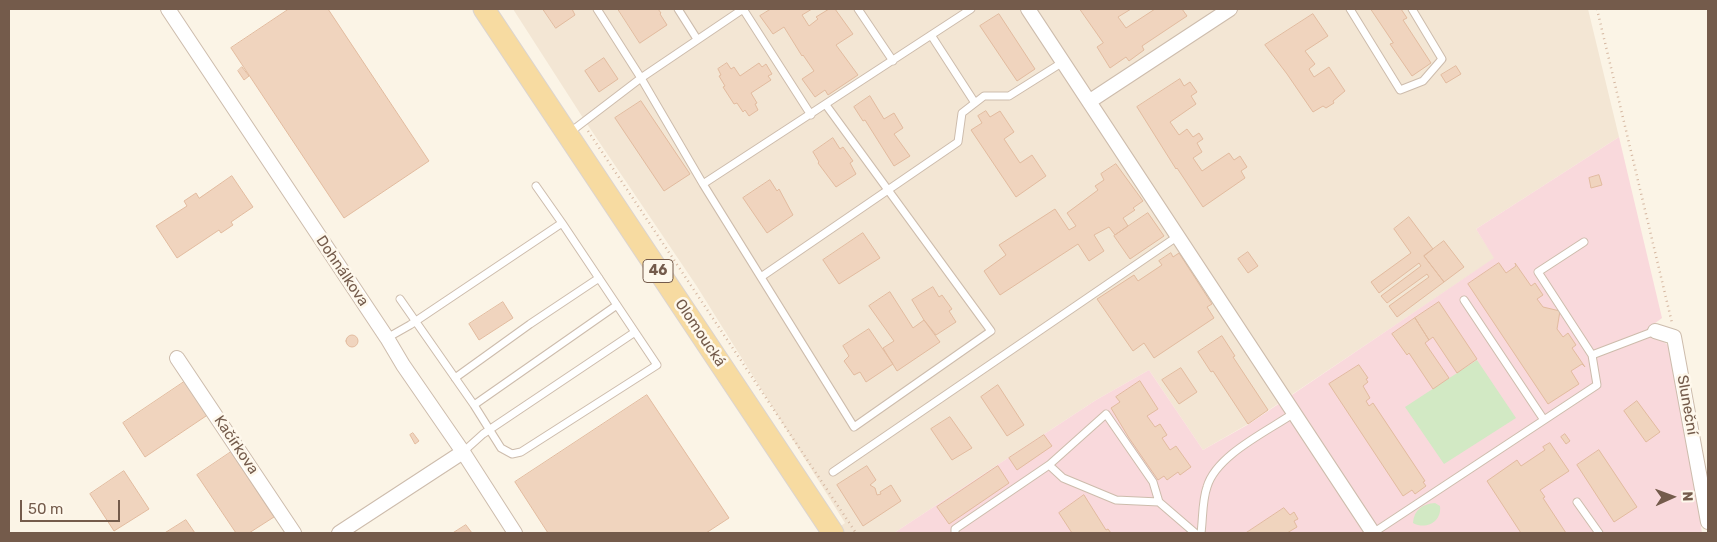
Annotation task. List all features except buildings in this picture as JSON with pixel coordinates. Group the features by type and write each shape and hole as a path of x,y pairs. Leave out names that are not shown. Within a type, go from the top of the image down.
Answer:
{"main road":[{"name":"Olomoucká","path":"484,9 575,129 833,533"}],"street":[{"name":"Dohnálkova","path":"168,9 515,533"},
{"path":"1028,9 1373,533"},
{"path":"1090,101 1230,9"},
{"path":"1655,330 1674,337"},
{"name":"Sluneční","path":"1674,337 1708,522"},
{"name":"Kačírkova","path":"177,358 294,533"},
{"path":"339,533 463,452"}],"lane":[{"path":"597,9 854,427 991,331 826,105"},
{"path":"678,9 697,39"},
{"path":"575,129 641,78 743,9 811,115"},
{"path":"858,9 893,61"},
{"path":"703,184 972,9"},
{"path":"1350,9 1400,90 1423,81 1442,59 1412,9"},
{"path":"931,35 975,103"},
{"path":"761,277 958,142 962,113 984,96 1009,96 1063,62"},
{"path":"400,299 474,405 501,448 512,454 522,452 657,365 536,186"},
{"path":"387,338 416,321 562,223"},
{"path":"833,472 1178,236"},
{"path":"1373,533 1597,385 1592,355 1538,272 1584,242"},
{"path":"455,378 530,324 599,278"},
{"path":"1464,300 1544,420"},
{"path":"474,405 617,305"},
{"path":"1592,355 1655,330"},
{"path":"463,452 490,430 635,332"},
{"path":"1201,533 1207,487 1216,469 1234,453 1294,413"},
{"path":"954,533 955,530 1049,465 1106,414 1153,482 1159,502 1195,533"},
{"path":"1049,465 1063,478 1116,500 1159,502"},
{"path":"1577,502 1599,533"}],"path":[{"path":"1597,9 1671,312 1674,337"},
{"path":"575,129 856,533"}],"shaded area":[{"path":"513,9 1588,9 1619,137 1476,229 1495,258 1248,424 1203,450 1149,370 1096,400 894,533 830,533 845,523 696,285 585,121"},
{"path":"1619,137 1662,318 1654,324 1656,336 1669,346 1678,381 1702,533 894,533 1096,400 1149,370 1203,450 1249,424 1494,258 1476,229"}],"green space":[{"path":"1477,360 1516,418 1444,464 1405,407"},
{"path":"1435,503 1440,506 1440,512 1436,520 1423,526 1413,523 1415,515 1420,508"}]}
